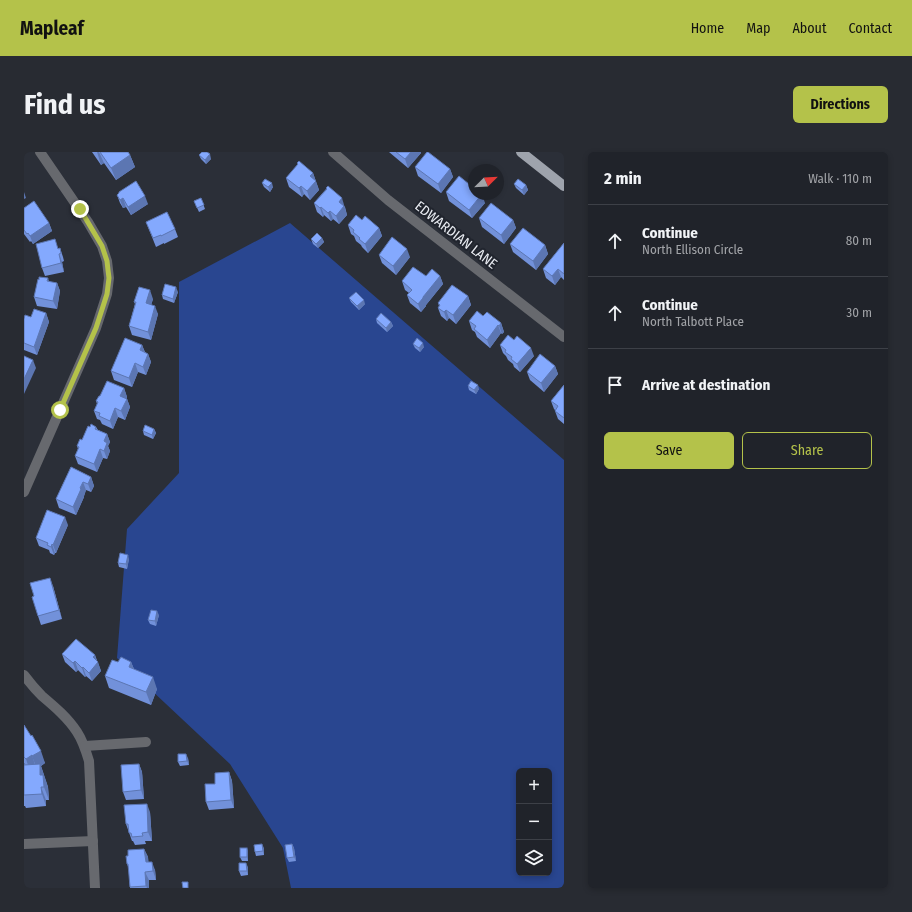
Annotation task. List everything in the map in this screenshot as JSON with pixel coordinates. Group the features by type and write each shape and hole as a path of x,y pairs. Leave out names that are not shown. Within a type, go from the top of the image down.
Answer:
{"main road":[{"path":"520,152 564,186"}],"street":[{"path":"24,492 96,328 107,294 109,278 107,261 102,246 88,222 40,152"},
{"name":"EDWARDIAN LANE","path":"333,152 388,200 564,337"},
{"path":"24,675 42,696 53,705 78,732 85,746 89,761 95,888"},
{"path":"85,746 146,742"},
{"path":"24,844 93,840"}],"shaded area":[{"path":"290,223 564,460 564,888 291,888 283,848 230,764 117,658 127,529 179,473 179,282"}],"building":[{"path":"100,152 128,152 130,155 111,168"},
{"path":"202,152 207,152 210,154 205,160 199,155"},
{"path":"396,152 411,152 405,159"},
{"path":"427,152 450,169 438,184 415,167"},
{"path":"299,161 313,173 310,176 316,181 307,191 301,186 299,188 286,178"},
{"path":"459,176 468,183 468,200 477,200 469,210 446,192"},
{"path":"265,179 272,183 268,187 262,183"},
{"path":"518,179 526,185 522,190 514,184"},
{"path":"136,181 145,196 128,207 123,198 120,200 117,195 119,192"},
{"path":"328,186 342,198 339,202 344,206 336,216 330,211 328,213 314,203"},
{"path":"201,198 204,205 197,208 194,201"},
{"path":"34,201 49,223 30,236 24,230 24,208"},
{"path":"491,203 513,220 501,235 479,218"},
{"path":"167,212 175,229 153,238 146,222"},
{"path":"356,215 362,220 365,216 379,228 365,244 348,225"},
{"path":"523,228 545,245 533,261 510,244"},
{"path":"317,233 322,238 316,244 311,239"},
{"path":"392,237 407,249 393,266 379,255"},
{"path":"55,239 58,249 60,248 61,253 59,254 61,263 42,268 36,244"},
{"path":"564,243 564,274 558,269 552,276 543,269"},
{"path":"413,267 426,276 432,269 440,276 418,304 407,295 412,290 402,281"},
{"path":"39,277 48,278 47,281 57,283 53,301 34,297"},
{"path":"165,284 176,287 173,299 162,295"},
{"path":"452,285 468,296 453,315 446,310 444,312 438,308 440,305 438,303"},
{"path":"139,287 150,290 146,303 155,306 148,332 129,326"},
{"path":"356,292 364,300 357,306 349,298"},
{"path":"34,309 46,313 34,347 24,343 24,319 25,315 31,317"},
{"path":"477,311 483,316 487,312 501,323 487,340 474,329 476,326 469,321"},
{"path":"381,313 391,322 386,328 376,319"},
{"path":"508,335 514,340 517,336 531,348 517,364 500,345"},
{"path":"125,338 142,345 140,350 148,354 143,367 135,363 129,378 111,371"},
{"path":"417,338 423,343 419,348 413,344"},
{"path":"540,354 555,366 541,383 527,372"},
{"path":"24,356 33,360 24,379"},
{"path":"107,381 124,388 120,396 127,399 121,411 115,408 110,421 99,416 100,413 94,411 98,402 96,401"},
{"path":"471,381 478,385 474,390 468,386"},
{"path":"564,385 564,418 555,411 558,406 551,401"},
{"path":"91,424 96,427 95,429 107,434 104,441 107,443 104,451 100,449 94,464 75,456 79,447 77,446 80,439 82,440 88,426 90,427"},
{"path":"145,425 154,429 152,435 143,431"},
{"path":"71,467 91,477 88,484 83,482 73,507 56,499"},
{"path":"47,510 65,517 51,547 47,545 48,543 36,538"},
{"path":"120,553 128,555 126,564 118,563"},
{"path":"50,578 59,610 38,616 32,597 34,596 30,583"},
{"path":"151,610 157,611 155,621 148,620"},
{"path":"76,639 95,655 93,657 98,662 89,673 75,661 73,663 62,654"},
{"path":"121,657 131,662 129,667 153,677 146,692 105,676 112,660 118,662"},
{"path":"24,725 31,736 32,735 41,751 26,759 24,757"},
{"path":"178,754 186,754 187,761 178,762"},
{"path":"40,764 40,775 43,775 44,787 41,787 42,794 24,795 24,765"},
{"path":"139,764 141,790 123,792 121,765"},
{"path":"229,772 231,800 206,802 205,784 215,784 215,773"},
{"path":"147,804 148,832 142,833 143,836 132,837 131,833 129,833 128,824 126,824 124,805"},
{"path":"262,844 263,851 255,852 254,845"},
{"path":"292,844 294,857 287,858 285,845"},
{"path":"240,848 247,848 247,857 240,857"},
{"path":"144,849 146,862 152,862 153,871 145,872 146,886 130,887 126,856 128,856 128,850"},
{"path":"239,863 246,863 247,871 239,871"},
{"path":"182,882 188,882 188,888 183,888"}],"route":[{"path":"60,410 96,328 107,294 109,278 107,261 102,246 80,209"}]}
